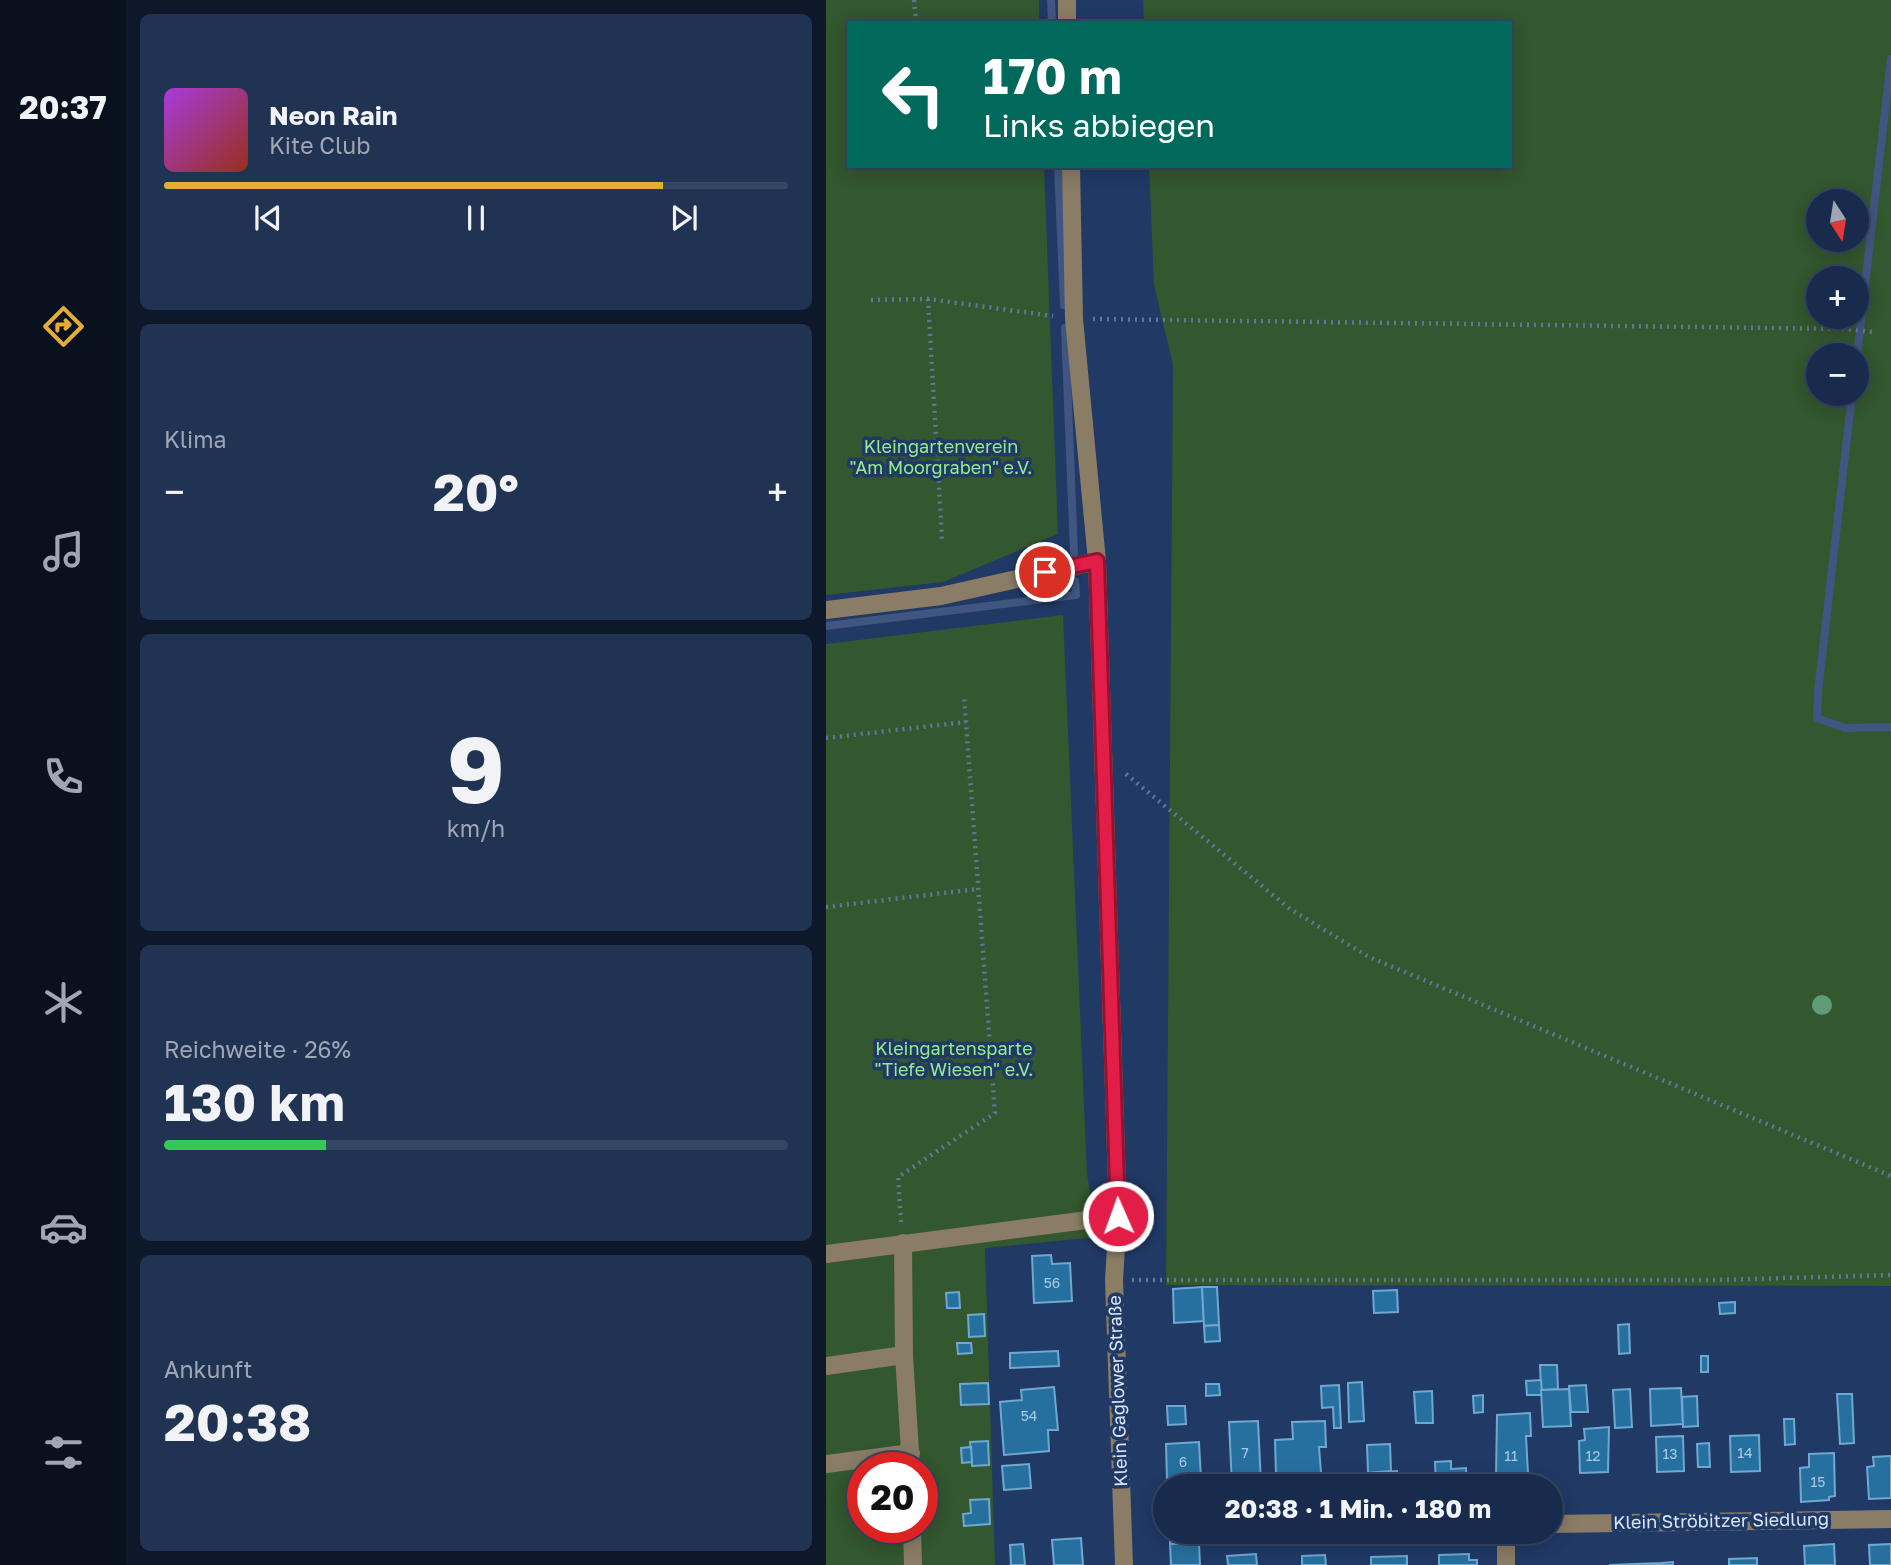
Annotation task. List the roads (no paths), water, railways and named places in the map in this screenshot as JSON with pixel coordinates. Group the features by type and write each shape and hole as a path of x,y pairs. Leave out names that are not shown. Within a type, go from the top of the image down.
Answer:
{"street":[{"path":"1067,0 1067,21"},
{"name":"Klein Gaglower Straße","path":"1071,168 1074,318 1097,561 1101,754 1118,1216 1114,1280 1124,1565"},
{"path":"826,610 941,596 1097,561"},
{"path":"826,1254 1118,1216"},
{"path":"903,1243 904,1355 910,1452"},
{"path":"826,1366 904,1355"},
{"path":"826,1464 847,1463"},
{"name":"Klein Ströbitzer Siedlung","path":"1563,1524 1891,1519"},
{"path":"912,1543 913,1565"},
{"path":"1506,1544 1506,1565"}],"waterway":[{"path":"1051,0 1052,21"},
{"path":"1858,343 1891,59"},
{"path":"1058,168 1064,305"},
{"path":"1065,328 1074,553"},
{"path":"1851,406 1817,718 1845,728 1891,727"},
{"path":"826,626 1076,595 1075,581"}],"park label":[{"name":"Kleingartenverein \"Am Moorgraben\" e.V.","path":"941,457"},
{"name":"Kleingartensparte \"Tiefe Wiesen\" e.V.","path":"954,1059"}]}
